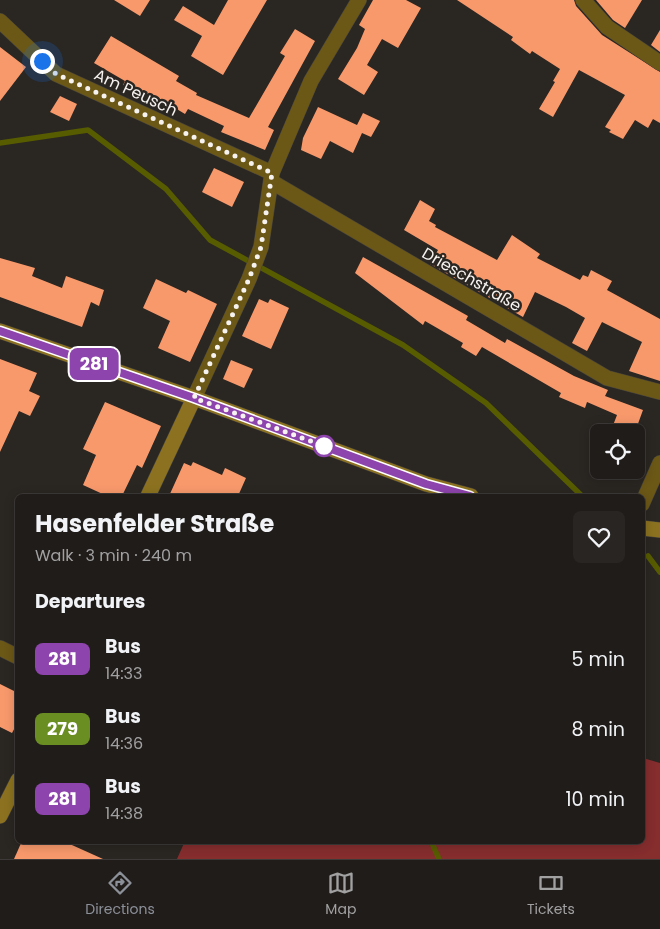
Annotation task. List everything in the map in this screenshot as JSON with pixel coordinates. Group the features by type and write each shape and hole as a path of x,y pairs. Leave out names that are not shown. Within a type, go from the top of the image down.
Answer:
{"street":[{"path":"149,494 249,279 261,247 272,178 312,81 358,0"},
{"path":"583,0 606,27 660,63"},
{"name":"Am Peusch","path":"0,21 56,74 272,178"},
{"name":"Drieschstraße","path":"272,178 607,378 660,392"},
{"path":"0,331 194,398 426,484 463,494"},
{"path":"645,497 660,463"},
{"path":"645,528 660,530"},
{"path":"0,648 15,656"},
{"path":"0,816 15,786"}],"shaded area":[{"path":"645,759 660,763 660,859 177,859 184,844 645,844"}],"building":[{"path":"114,0 150,0 140,16"},
{"path":"228,0 267,0 223,75 191,56 202,36 174,20 183,6 214,25"},
{"path":"373,0 406,0 421,8 398,48 382,39 367,65 378,72 364,95 338,79 357,48 365,29 359,25"},
{"path":"457,0 574,0 576,6 602,35 660,72 660,123 653,119 648,128 635,120 623,139 609,132 611,130 605,127 625,95 579,70 553,117 539,109 555,82 553,81 560,69 532,51 530,54 511,40 513,37"},
{"path":"596,0 642,0 625,28 613,20"},
{"path":"295,29 315,41 268,127 274,130 265,150 221,132 224,126 188,109 185,114 150,93 149,96 138,89 136,93 123,85 125,81 94,63 111,36 179,76 176,81 197,93 196,95 249,118 285,56 280,53"},
{"path":"660,30 660,52 651,45"},
{"path":"0,47 26,67 0,101"},
{"path":"60,96 77,104 69,121 50,112"},
{"path":"318,107 357,125 363,113 380,121 371,137 362,133 353,153 330,141 321,159 301,150 303,138"},
{"path":"214,168 244,182 232,207 202,192"},
{"path":"420,200 435,209 429,221 436,225 435,227 497,260 512,235 540,254 537,258 580,280 583,275 588,277 591,270 612,281 607,290 660,319 660,381 629,371 642,342 602,322 587,351 572,343 585,318 566,307 535,292 523,317 430,264 438,250 404,230"},
{"path":"363,257 468,316 466,320 505,343 507,339 574,376 608,390 605,396 643,410 638,424 614,424 617,415 587,402 585,408 559,397 561,393 482,347 476,356 461,347 463,343 425,321 423,325 355,273"},
{"path":"0,258 35,268 32,276 62,288 66,276 104,290 99,306 91,302 82,327 0,297"},
{"path":"156,279 186,293 188,290 217,304 190,362 158,348 170,321 143,308"},
{"path":"259,299 268,303 270,299 289,308 271,349 242,336"},
{"path":"0,359 37,373 29,391 40,396 30,416 19,411 0,452"},
{"path":"231,360 253,369 244,388 223,379"},
{"path":"105,402 161,426 142,468 137,465 123,494 103,494 83,485 96,455 83,449"},
{"path":"193,462 222,475 225,468 246,478 239,494 170,494 184,463 191,466"},
{"path":"0,684 15,692 15,728 12,733 0,727"},
{"path":"21,844 70,844 103,859 14,859"}],"waterway":[{"path":"0,143 88,130 166,189 210,240 403,345 486,403 580,494"},
{"path":"648,556 660,572"},
{"path":"432,844 439,859"}],"bus line":[{"name":"281","path":"0,331 194,398 426,484 463,494"}],"route":[{"path":"42,61 56,74 272,173 261,247 249,279 194,398 324,446"}]}
